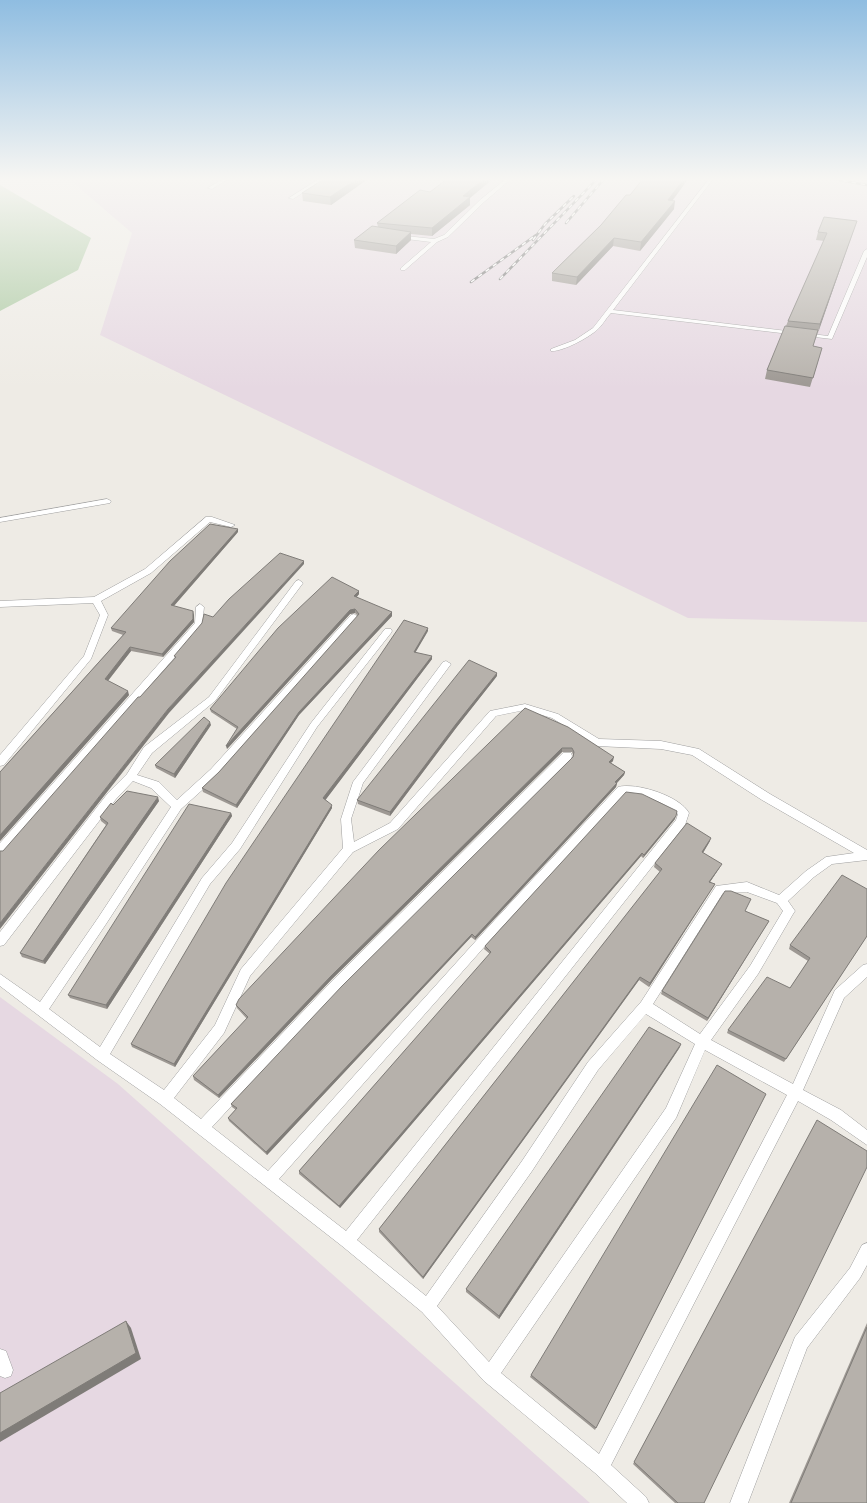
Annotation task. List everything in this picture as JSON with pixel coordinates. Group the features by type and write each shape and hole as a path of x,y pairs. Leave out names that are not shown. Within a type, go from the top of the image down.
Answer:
{"lane":[{"path":"403,269 426,249"},
{"path":"553,350 578,341 595,329 657,249"},
{"path":"610,310 830,338 867,251"},
{"path":"0,520 107,501"},
{"path":"0,604 96,600 148,571 209,519 231,525"},
{"path":"0,940 112,796 132,777 148,750 212,699 299,583"},
{"path":"0,762 10,753 88,657 104,615 96,600"},
{"path":"0,850 199,624 200,607"},
{"path":"41,1010 102,921 177,806 215,772 354,618"},
{"path":"102,1056 206,881 236,846 314,725 388,631"},
{"path":"349,849 346,819 358,782 446,664"},
{"path":"165,1099 220,1029 245,973 349,849 394,826 493,713 525,706 555,716 597,742 661,744 695,752 766,797 867,856"},
{"path":"202,1128 337,984 567,756"},
{"path":"132,777 155,786 177,806"},
{"path":"269,1180 497,925 622,790 641,790 668,800 684,813 681,822 347,1240"},
{"path":"781,900 810,874 830,860 867,856"},
{"path":"427,1307 527,1166 593,1066 645,1006 720,890 747,887 781,900 789,911 754,970 702,1042 671,1113 490,1375"},
{"path":"601,1467 795,1094 840,994 867,969"},
{"path":"0,980 102,1056 165,1099 347,1240 427,1307 490,1375 601,1467 640,1503"},
{"path":"645,1006 702,1042 836,1115 867,1138"},
{"path":"738,1503 801,1343 854,1273 867,1250"}],"shaded area":[{"path":"127,249 867,249 867,622 688,618 100,335"},
{"path":"0,997 118,1084 590,1503 0,1503"}],"green space":[{"path":"0,249 86,249 78,270 0,311"}],"building":[{"path":"576,249 603,249 577,277 552,273"},
{"path":"820,249 847,249 820,324 788,321"},
{"path":"785,326 818,330 813,346 822,348 813,378 767,370"},
{"path":"210,524 238,529 171,605 193,611 193,619 162,654 130,647 105,679 128,691 0,835 0,772 126,632 111,628 170,561"},
{"path":"280,553 304,561 168,709 0,923 0,851 3,851 138,697 140,697 176,657 174,656 202,623 204,614 213,617 229,599"},
{"path":"332,577 359,591 354,596 392,612 299,712 236,805 202,788 219,772 359,614 355,609 350,610 226,746 238,727 210,709 278,628"},
{"path":"404,620 428,628 414,652 432,656 323,798 332,805 174,1064 131,1044 226,883"},
{"path":"469,660 497,673 456,724 390,812 357,800"},
{"path":"525,708 568,727 614,757 609,762 625,772 615,782 617,783 475,937 472,934 266,1152 228,1118 237,1108 231,1104 342,986 573,757 574,752 572,748 562,748 331,976 218,1095 193,1076 248,1017 236,1005 239,999 379,850"},
{"path":"204,717 210,722 174,774 155,765"},
{"path":"127,791 158,797 43,961 20,953 108,823 100,817 111,803 113,805"},
{"path":"626,792 642,794 677,811 676,816 644,855 642,853 339,1206 299,1171 491,952 485,946"},
{"path":"189,804 231,813 106,1005 68,995"},
{"path":"687,823 711,838 702,852 722,864 709,882 715,884 650,983 640,977 423,1277 379,1229 662,869 655,863"},
{"path":"842,875 867,889 867,936 786,1059 728,1030 767,977 790,988 810,958 790,945"},
{"path":"725,891 731,891 751,899 745,911 769,921 708,1018 662,991"},
{"path":"649,1027 681,1044 499,1316 466,1289"},
{"path":"717,1065 766,1094 596,1428 531,1375"},
{"path":"817,1120 867,1151 867,1167 704,1503 678,1503 634,1462"},
{"path":"126,1321 136,1353 0,1433 0,1393"},
{"path":"867,1327 867,1503 791,1503"}],"railway":[{"path":"471,282 516,249"},
{"path":"500,279 529,249"}]}
